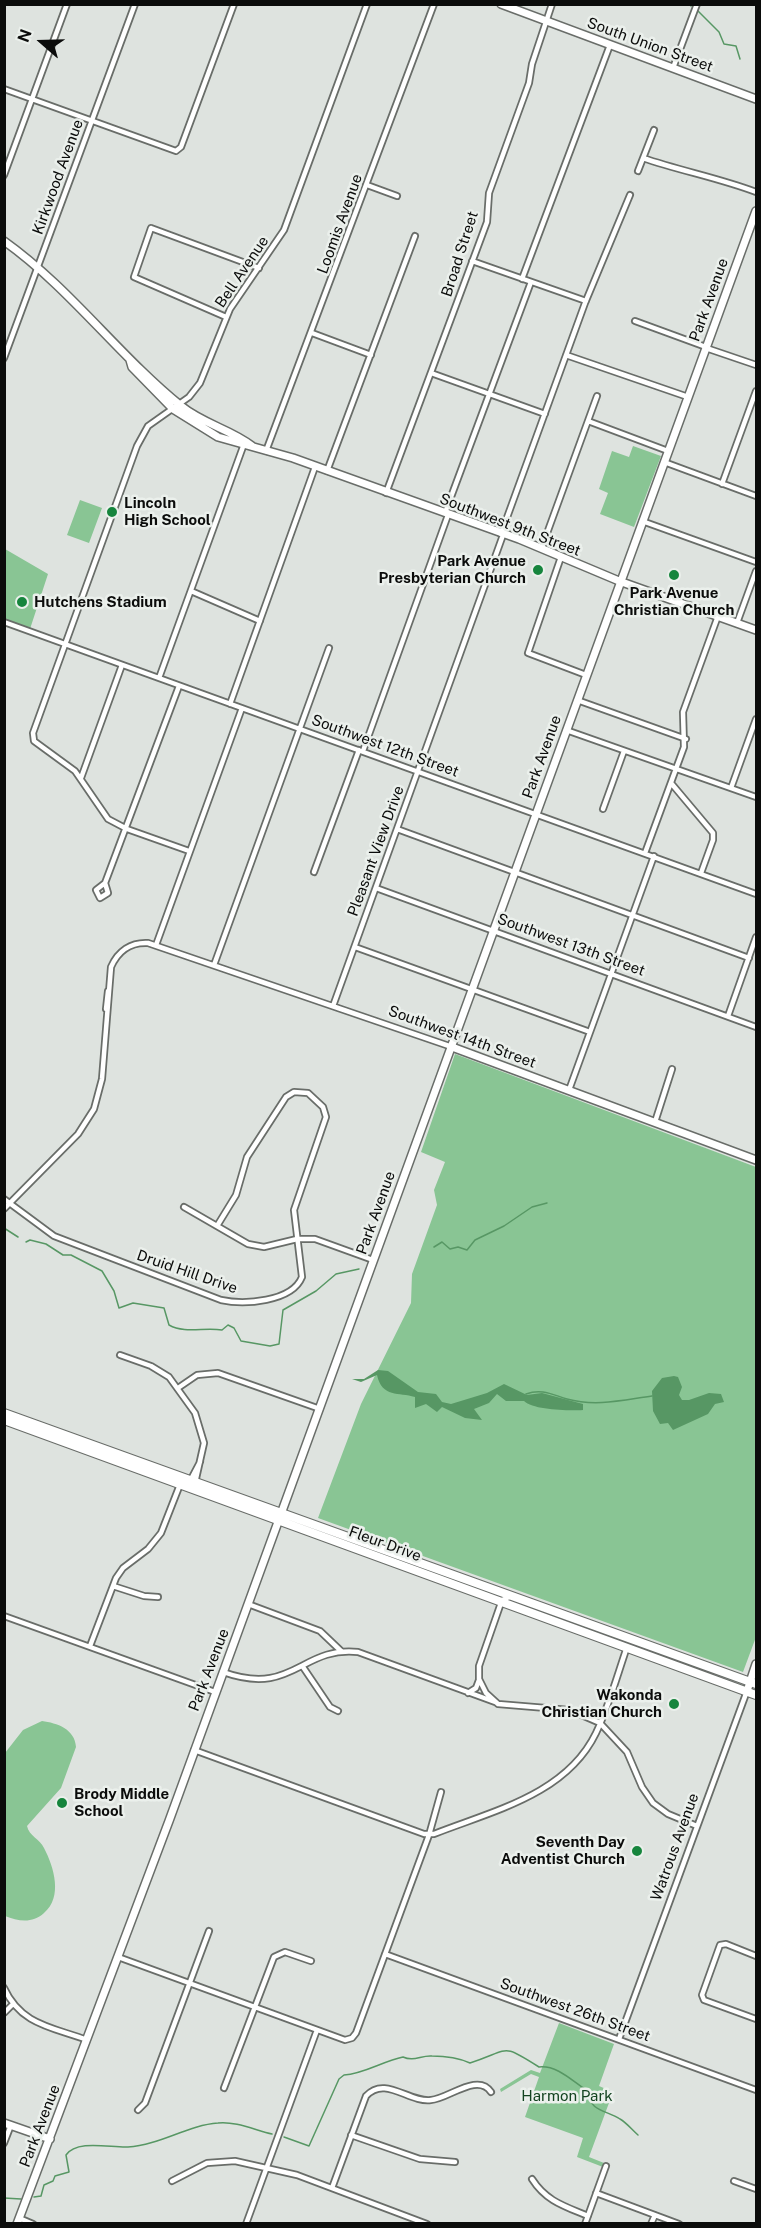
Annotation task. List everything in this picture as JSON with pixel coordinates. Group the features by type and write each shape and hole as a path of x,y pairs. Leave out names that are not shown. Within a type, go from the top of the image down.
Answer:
{"main road":[{"name":"Fleur Drive","path":"4,1413 188,1483"},
{"name":"Fleur Drive","path":"4,1420 512,1596 756,1695"},
{"name":"Fleur Drive","path":"280,1516 502,1600 753,1683"}],"street":[{"path":"4,175 68,4"},
{"name":"Kirkwood Avenue","path":"4,358 135,4"},
{"path":"4,89 176,151 181,147 234,4"},
{"name":"Bell Avenue","path":"81,778 64,761 34,741 33,733 137,446 147,426 176,407 201,381 226,317 284,230 367,4"},
{"name":"Loomis Avenue","path":"266,451 434,4"},
{"name":"South Union Street","path":"501,4 756,99"},
{"name":"Broad Street","path":"386,493 487,222 489,193 529,83 532,64 552,4"},
{"path":"673,68 697,4"},
{"path":"522,279 610,45"},
{"path":"638,171 654,130"},
{"path":"643,158 691,174 723,179 756,192"},
{"path":"367,184 397,196"},
{"name":"Pleasant View Drive","path":"333,1006 544,414 586,301 630,195"},
{"name":"Park Avenue","path":"18,2221 320,1409 756,211"},
{"path":"226,317 194,305 170,290 134,277 152,228 259,268"},
{"path":"327,471 415,236"},
{"name":"Southwest 9th Street","path":"4,241 39,265 130,360 132,367 202,429 542,548 620,581 756,630"},
{"path":"472,261 586,301"},
{"path":"314,872 361,750 531,282"},
{"path":"635,321 756,365"},
{"path":"312,333 371,355"},
{"path":"566,355 688,397"},
{"path":"431,372 544,414"},
{"path":"722,484 756,391"},
{"path":"542,548 597,396"},
{"path":"588,421 668,451"},
{"path":"159,678 244,444"},
{"path":"664,462 756,496"},
{"path":"230,704 315,467"},
{"path":"642,520 756,562"},
{"path":"561,557 529,654 586,675"},
{"path":"737,623 756,571"},
{"path":"190,591 260,621"},
{"path":"645,853 686,739 683,712 718,616"},
{"name":"Southwest 12th Street","path":"4,622 536,812 756,894"},
{"path":"214,965 329,648"},
{"path":"122,665 81,778 104,815 127,829 189,851"},
{"path":"105,883 179,686"},
{"path":"577,700 686,739"},
{"path":"4,1209 78,1134 94,1109 102,1079 111,967 121,952 141,942 156,945 242,708"},
{"path":"731,788 756,719"},
{"path":"566,730 756,797"},
{"path":"603,809 624,751"},
{"path":"671,783 713,833 713,840 700,873"},
{"path":"397,830 749,958"},
{"path":"569,1090 654,856"},
{"name":"Southwest 13th Street","path":"376,888 756,1027"},
{"path":"728,1016 756,937"},
{"name":"Southwest 14th Street","path":"156,945 452,1047 756,1160"},
{"path":"355,947 590,1032"},
{"path":"655,1122 672,1069"},
{"name":"Druid Hill Drive","path":"4,1199 41,1228 61,1239 230,1302 263,1301 298,1285 303,1273 294,1210 326,1125 323,1107 304,1092 294,1092 286,1097 247,1157 236,1195 217,1226"},
{"path":"184,1207 242,1241 259,1246 276,1246 297,1239 315,1239 373,1260"},
{"path":"90,1646 113,1586 123,1568 148,1549 161,1533 200,1462 204,1443 200,1425 178,1388 160,1370 120,1355"},
{"path":"178,1388 197,1375 218,1373 320,1409"},
{"path":"113,1586 144,1596 158,1597"},
{"path":"468,1693 476,1688 480,1659 502,1600 512,1596"},
{"path":"248,1604 320,1631 333,1641 341,1652"},
{"path":"4,1616 214,1692"},
{"path":"194,1750 429,1835 529,1797 553,1784 582,1756 600,1723 630,1643"},
{"path":"223,1672 245,1679 262,1680 287,1675 321,1656 341,1652 358,1652 498,1704 564,1709 600,1723 627,1752 642,1787 653,1803 668,1815 697,1826"},
{"name":"Watrous Avenue","path":"619,2039 747,1691 753,1683 756,1664"},
{"path":"303,1667 330,1707 338,1711"},
{"path":"479,1679 486,1693 498,1704"},
{"path":"118,1957 345,2040 352,2038 429,1835 441,1792"},
{"path":"138,2110 145,2103 209,1931"},
{"path":"756,1956 723,1944 719,1947 702,1995 705,2000 756,2019"},
{"path":"224,2088 273,1960 285,1952 311,1960"},
{"name":"Southwest 26th Street","path":"385,1954 756,2090"},
{"path":"4,1988 12,2005 25,2017 87,2040"},
{"path":"4,2013 12,2005"},
{"path":"246,2223 317,2030"},
{"path":"332,2188 366,2096 374,2089 385,2087 424,2101 440,2099 473,2085 485,2087 491,2092"},
{"path":"4,2143 8,2124 50,2139"},
{"path":"351,2136 420,2159 455,2162"},
{"path":"172,2181 214,2161 228,2160 297,2175 427,2223"},
{"path":"585,2223 606,2166"},
{"path":"532,2179 539,2190 553,2202 588,2216"},
{"path":"734,2181 756,2189"},
{"path":"596,2193 679,2223"},
{"path":"651,2223 655,2215"},
{"path":"18,2221 33,2223"}],"green space":[{"path":"633,446 661,456 634,527 600,514 608,493 599,489 612,451 629,457"},
{"path":"80,500 102,508 89,543 67,535"},
{"name":"Hutchens Stadium","path":"5,549 48,574 30,629 5,619"},
{"path":"455,1054 756,1167 756,1637 743,1672 318,1518 361,1404 411,1303 412,1274 437,1205 434,1190 445,1162 421,1152"},
{"path":"42,1721 54,1723 69,1731 76,1747 61,1788 27,1826 42,1845 51,1864 55,1882 53,1899 44,1913 35,1919 20,1920 5,1916 5,1753 23,1730"},
{"name":"Harmon Park","path":"559,2023 614,2044 599,2086 613,2092 589,2157 604,2163 603,2167 577,2157 583,2138 525,2117 539,2077 531,2074 501,2092 500,2089 531,2070 540,2073"}],"shaded area":[{"path":"378,1370 388,1371 418,1392 436,1394 442,1402 451,1404 487,1393 504,1384 527,1395 542,1393 583,1404 583,1410 543,1408 524,1401 506,1401 497,1394 489,1403 474,1409 482,1420 465,1418 442,1407 437,1412 426,1404 415,1408 415,1397 387,1391 379,1382 377,1375 361,1382 352,1379 364,1379"},
{"path":"678,1377 682,1387 679,1395 682,1400 709,1393 721,1394 724,1402 715,1404 708,1414 673,1430 668,1423 660,1424 653,1411 652,1391 662,1378"}],"waterway":[{"path":"698,11 719,32 724,44 736,46 740,59"},
{"path":"434,1247 442,1242 450,1249 458,1247 467,1250 475,1240 504,1226 532,1207 547,1203"},
{"path":"4,1228 18,1237"},
{"path":"26,1242 30,1240 46,1244 63,1255 71,1255 102,1271 114,1291 119,1308 133,1303 164,1308 169,1325 175,1328 222,1330 228,1325 234,1328 241,1341 270,1346 279,1344 283,1310 316,1291 336,1274 359,1269"},
{"path":"526,1394 542,1392 588,1402 610,1402 652,1396"},
{"path":"284,2137 309,2146 339,2079 344,2075 403,2057 411,2059 441,2056 470,2063 505,2051 511,2051 539,2067 553,2069 565,2075 589,2092 595,2107 623,2121 638,2135"},
{"path":"34,2197 41,2196 44,2185 53,2181 55,2176 69,2172 66,2155 78,2147 140,2145 196,2127 218,2123 238,2125 272,2134"},
{"path":"4,2198 21,2199"}],"place":[{"name":"Lincoln High School","path":"112,512"},
{"name":"Park Avenue Presbyterian Church","path":"538,570"},
{"name":"Park Avenue Christian Church","path":"674,575"},
{"name":"Hutchens Stadium","path":"22,602"},
{"name":"Wakonda Christian Church","path":"674,1704"},
{"name":"Brody Middle School","path":"62,1803"},
{"name":"Seventh Day Adventist Church","path":"637,1851"}]}
